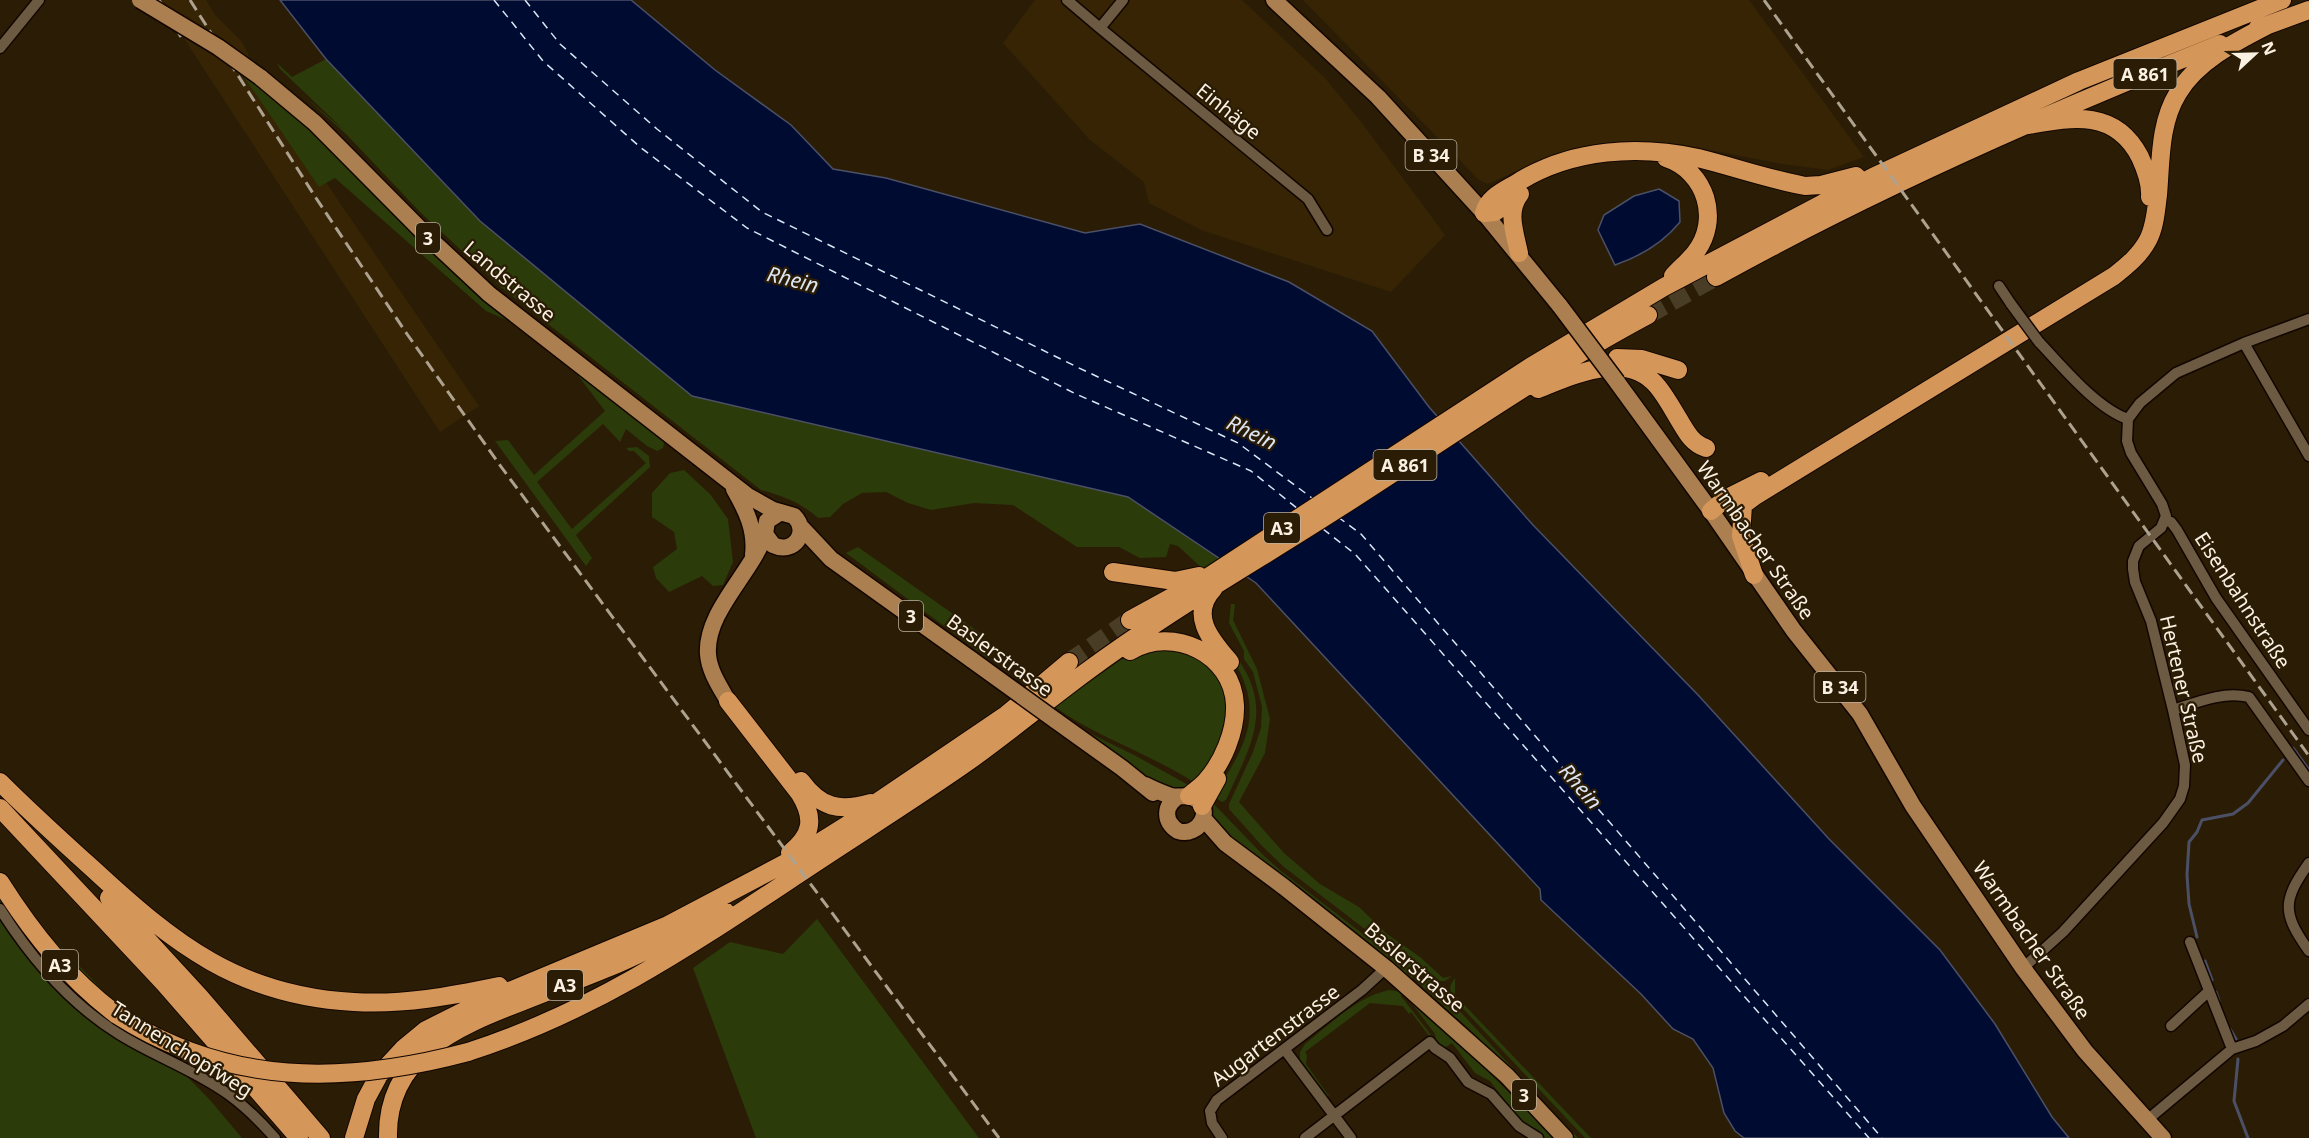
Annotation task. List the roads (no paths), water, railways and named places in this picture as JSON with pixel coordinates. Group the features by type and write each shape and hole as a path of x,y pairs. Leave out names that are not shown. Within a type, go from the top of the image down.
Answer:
{"highway":[{"name":"A 861","path":"1716,277 2089,76 2282,0"},
{"name":"A 861","path":"1335,502 1465,417 1546,357 1664,287 2023,126 2309,10"},
{"path":"1711,510 1732,512 2114,276 2135,258 2149,238 2156,214 2165,120 2178,92 2201,67 2236,42 2268,25"},
{"path":"1711,510 1725,499 1768,477 2063,301 2112,270 2134,250 2145,232 2151,189 2143,163 2129,141 2112,126 2088,119 2060,119 2023,126"},
{"path":"1664,287 1696,252 1706,233 1709,217 1708,200 1700,184 1686,168 1669,158 1649,156 1594,159 1560,167 1542,176 1494,212 1484,213 1487,203 1531,174 1558,162 1608,152 1670,153 1804,186 1831,183 1858,176 1878,190"},
{"path":"1517,196 1512,209 1512,220 1519,253"},
{"name":"A 861","path":"1465,417 1494,407 1611,334 1648,315"},
{"path":"1564,364 1601,351"},
{"path":"1527,385 1574,369 1617,358 1642,359 1678,370"},
{"path":"1494,407 1569,377 1617,367 1631,369 1649,378 1658,386 1693,441 1706,448"},
{"name":"A3","path":"0,882 31,930 54,959 84,989 117,1015 151,1036 189,1053 229,1064 279,1073 327,1075 369,1072 413,1065 468,1052 552,1022 621,987 702,939 969,761 1084,673 1146,630 1233,560 1335,502"},
{"name":"A3","path":"1130,620 1207,580 1335,502"},
{"path":"1743,505 1741,536 1754,575"},
{"path":"1113,572 1175,581 1207,580 1203,621 1213,643 1238,675 1242,688 1244,713 1240,739 1209,791 1188,805"},
{"path":"1052,699 1148,642 1176,641 1204,652 1224,673 1230,684 1235,706 1234,717 1224,753 1188,805"},
{"name":"A3","path":"354,1138 362,1110 379,1075 412,1040 450,1016 645,936 706,906 828,837 1006,715 1070,662"},
{"path":"732,697 817,798 826,804 839,807 854,807 879,801"},
{"path":"732,697 800,794 809,814 808,830 800,844 754,879"},
{"name":"A3","path":"0,782 200,997 321,1138"},
{"path":"0,808 164,983 299,1138"},
{"name":"A3","path":"28,810 138,910 176,940 221,968 274,989 335,1001 390,1003 444,997 536,979"},
{"name":"A3","path":"388,1138 392,1104 402,1079 420,1056 448,1034 479,1019 651,949 794,877"}],"main road":[{"name":"Landstrasse","path":"140,0 218,47 260,77 315,123 427,236 489,294 677,443 748,496 780,512"},
{"name":"Warmbacher Straße","path":"1274,0 1378,97 1519,253 1711,510 1794,631 1860,714 1913,806 2024,968 2085,1051 2163,1138"},
{"path":"728,481 747,511 752,526 752,561"},
{"name":"Landstrasse","path":"748,496 765,530"},
{"path":"780,512 794,516 801,527 797,542 770,557 752,576 722,620 718,656 732,697 710,665 709,642 716,618 759,549 771,517 780,512"},
{"name":"Baslerstrasse","path":"801,527 814,548 1144,785 1188,805 1225,843 1386,968 1507,1076 1565,1138"},
{"path":"765,530 769,542 785,548 814,548"},
{"path":"1188,805 1201,825 1192,832"},
{"name":"Baslerstrasse","path":"1188,805 1168,820 1174,829 1182,833 1192,832 1225,843"}],"street":[{"path":"0,48 39,0"},
{"name":"Einhäge","path":"1067,0 1308,199 1327,230"},
{"path":"1100,28 1123,0"},
{"path":"1999,286 2039,342 2078,383 2114,412 2128,419"},
{"path":"2166,520 2162,504 2131,453 2127,441 2128,419 2140,403 2176,373 2244,343 2309,319"},
{"path":"2244,343 2309,456"},
{"name":"Hertener Straße","path":"2024,968 2064,932 2163,823 2180,799 2184,786 2185,765 2151,621 2135,582 2133,569 2133,561 2139,546 2161,528 2166,520"},
{"name":"Eisenbahnstraße","path":"2166,520 2177,530 2216,598 2309,730"},
{"path":"2172,710 2235,694 2249,697 2309,781"},
{"path":"2309,863 2293,886 2288,907 2292,925 2309,951"},
{"name":"Tannenchopfweg","path":"0,909 21,942 62,990 118,1034 227,1093 257,1117 275,1138"},
{"path":"2190,942 2232,1049"},
{"name":"Augartenstrasse","path":"1222,1138 1212,1123 1210,1111 1217,1100 1362,990 1386,968"},
{"path":"2171,1026 2209,991"},
{"path":"2146,1121 2232,1049 2256,1041 2283,1026 2309,1004"},
{"path":"1305,1138 1430,1042 1450,1058 1468,1082 1491,1094 1519,1126 1538,1138"},
{"path":"1285,1050 1351,1138"}],"water":[{"name":"Rhein","path":"280,0 631,0 715,70 791,125 833,169 886,178 1085,233 1140,224 1289,282 1372,331 1429,407 1533,525 1699,696 1829,839 1940,950 1995,1024 2052,1117 2069,1138 1744,1138 1735,1131 1724,1113 1713,1068 1693,1039 1673,1029 1641,994 1541,900 1540,889 1256,583 1128,497 692,396 480,221 326,59"},
{"path":"1659,189 1679,201 1680,222 1651,248 1615,265 1598,230 1604,215 1634,196"}],"waterway":[{"path":"2293,748 2309,770"},
{"path":"2197,937 2189,904 2187,875 2189,842 2197,832 2202,820 2233,814 2248,803 2283,760"},
{"path":"2205,961 2212,980"},
{"path":"2216,992 2219,1001"},
{"path":"2230,1029 2236,1039"},
{"path":"2238,1059 2234,1101 2248,1138"}],"tunnel":[{"path":"1648,315 1716,277"},
{"path":"1069,662 1130,620"}],"railway":[{"path":"147,0 159,21"},
{"path":"159,0 181,37"},
{"path":"190,0 316,198 407,334 502,468 999,1138"},
{"path":"1764,0 2309,756"}]}
